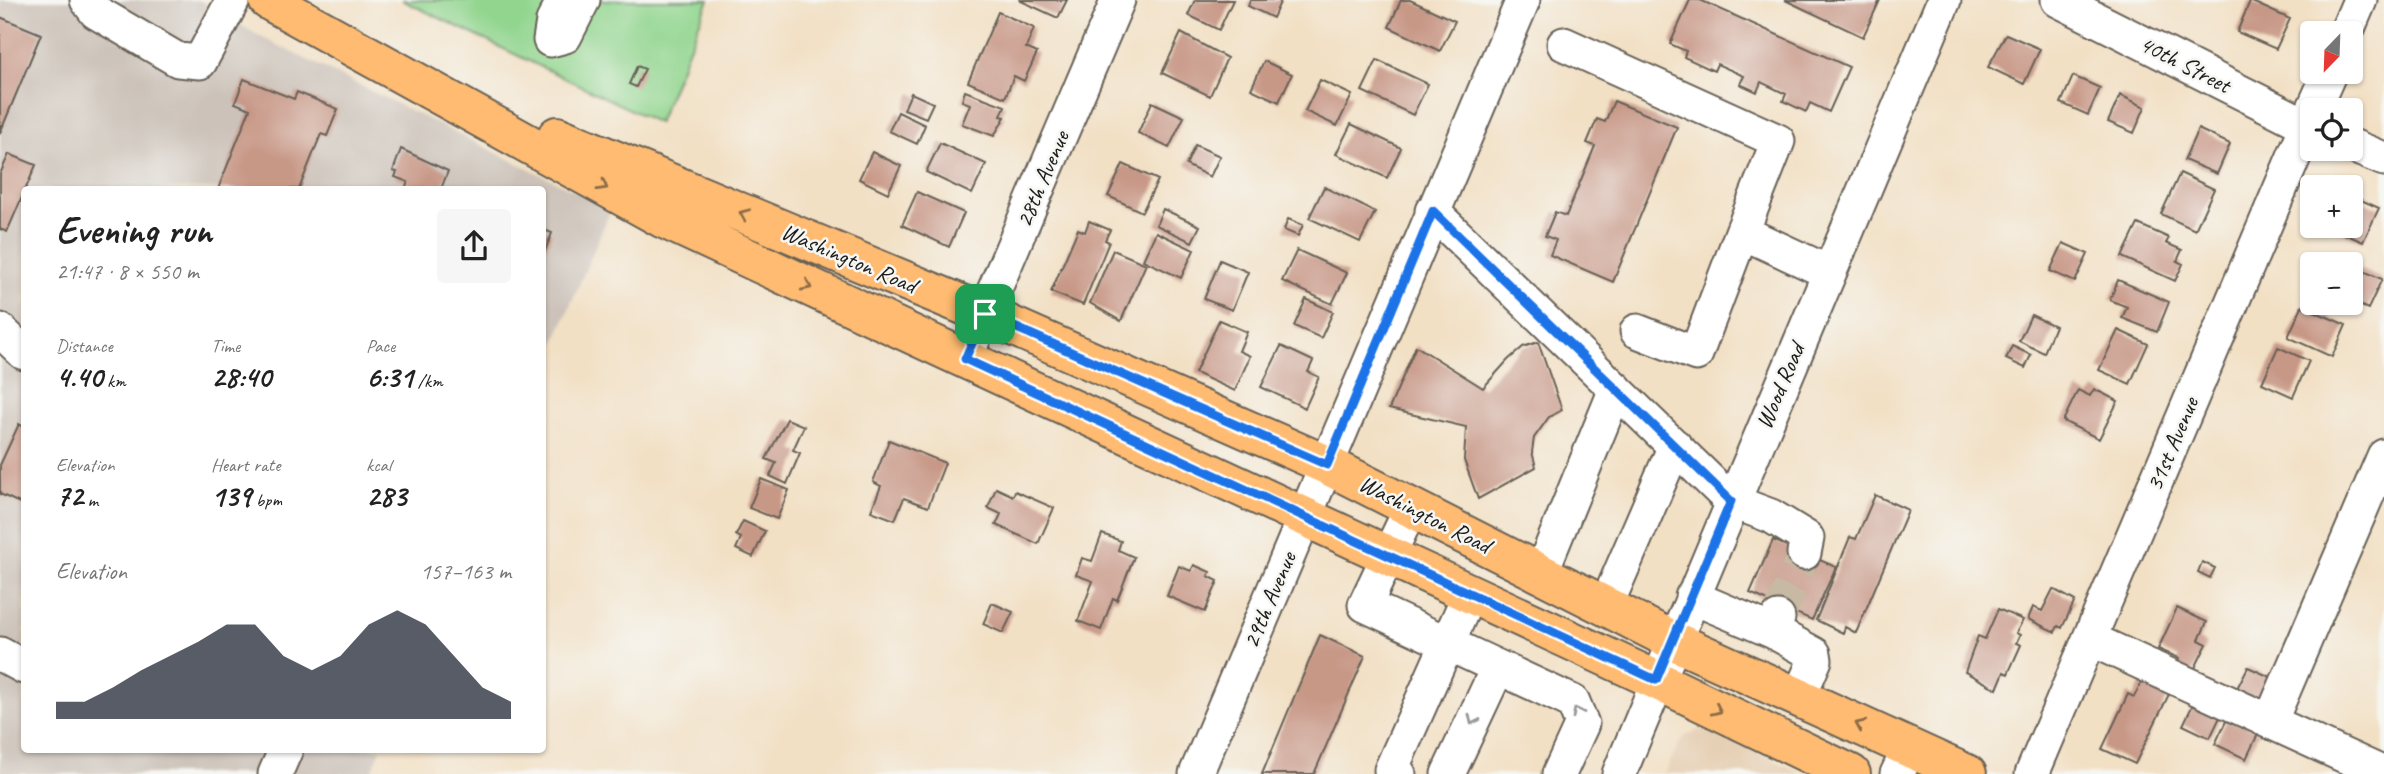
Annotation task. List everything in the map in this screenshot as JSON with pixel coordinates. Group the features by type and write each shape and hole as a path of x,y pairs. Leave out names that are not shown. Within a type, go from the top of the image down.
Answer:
{"main road":[{"name":"Washington Road","path":"268,0 664,219 1656,680 1851,774"},
{"name":"Washington Road","path":"371,59 985,314 1327,465 1674,640 1798,697 1903,761 1967,774"}],"street":[{"path":"87,0 96,12 178,60 200,62 233,0"},
{"path":"564,0 553,22 550,40 565,36 583,0"},
{"name":"28th Avenue","path":"965,359 1118,0"},
{"name":"29th Avenue","path":"1196,774 1523,0"},
{"name":"Wood Road","path":"1619,774 1731,501 1944,0"},
{"name":"40th Street","path":"2058,0 2300,115"},
{"path":"2351,21 2360,0"},
{"path":"1564,44 1778,141 1696,354 1637,331"},
{"name":"31st Avenue","path":"2032,774 2300,146"},
{"path":"2363,150 2384,159"},
{"path":"1433,211 1731,501 1798,531 1807,538 1804,554"},
{"path":"1742,232 1828,272"},
{"path":"0,330 21,351"},
{"path":"1541,573 1616,389"},
{"path":"1606,606 1675,446"},
{"path":"2270,722 2384,456"},
{"path":"1411,508 1366,605 1573,702 1582,724 1559,774"},
{"path":"1399,774 1391,770 1469,594"},
{"path":"1692,597 1775,624 1814,654 1815,660 1798,697"},
{"path":"2090,639 2384,774"},
{"path":"0,654 21,665"},
{"path":"1448,774 1498,667"},
{"path":"275,774 284,753"}],"shaded area":[{"path":"0,0 199,0 259,36 611,209 546,363 546,186 21,186 21,753 379,753 371,774 0,774"},
{"path":"1698,730 1713,731 1802,774 1665,774 1678,745 1685,736"}],"green space":[{"path":"402,0 709,0 658,123"}],"building":[{"path":"1019,0 1067,0 1058,18"},
{"path":"1195,0 1233,0 1219,30 1188,15"},
{"path":"1250,0 1281,0 1273,18 1248,6"},
{"path":"1401,0 1410,0 1455,21 1440,51 1389,27"},
{"path":"1690,0 1700,0 1849,67 1829,112 1810,103 1806,112 1783,101 1786,94 1761,82 1757,92 1740,84 1744,76 1717,64 1714,71 1684,57 1686,51 1670,44"},
{"path":"1785,0 1880,0 1863,37"},
{"path":"2250,1 2290,19 2276,49 2237,32"},
{"path":"998,12 1034,28 1026,48 1037,53 1024,81 1014,76 1005,98 968,82"},
{"path":"0,17 41,34 0,133"},
{"path":"1181,33 1227,58 1210,96 1162,73"},
{"path":"2006,34 2040,49 2024,84 1988,67"},
{"path":"1377,60 1428,84 1413,115 1362,91"},
{"path":"1264,61 1292,74 1279,102 1251,89"},
{"path":"637,66 645,69 636,87 629,84"},
{"path":"2073,76 2100,88 2088,115 2061,103"},
{"path":"244,79 294,99 297,92 338,109 327,136 321,134 300,186 219,186 250,109 235,103"},
{"path":"1320,80 1352,95 1337,126 1305,111"},
{"path":"965,91 1005,106 1001,116 1005,117 994,136 962,124 970,104 962,101"},
{"path":"911,93 933,103 926,118 904,109"},
{"path":"2120,95 2145,107 2134,133 2108,122"},
{"path":"1614,101 1677,127 1613,282 1550,255 1556,240 1545,236 1555,212 1566,216 1595,146 1587,143 1597,119 1605,122"},
{"path":"1152,102 1184,117 1169,148 1138,133"},
{"path":"898,112 925,125 917,144 889,131"},
{"path":"1351,124 1401,148 1387,178 1336,154"},
{"path":"2198,129 2230,144 2217,174 2184,160"},
{"path":"940,143 986,164 972,194 926,172"},
{"path":"1195,145 1220,156 1210,177 1186,165"},
{"path":"401,149 448,171 442,186 406,186 408,182 395,177 397,172 393,171"},
{"path":"872,152 901,166 888,193 859,179"},
{"path":"9,154 36,165 27,186 21,186 21,200 7,232 0,229 0,174"},
{"path":"1123,164 1158,180 1142,212 1108,196"},
{"path":"2180,173 2214,189 2195,230 2161,214"},
{"path":"1324,187 1375,212 1360,242 1309,218"},
{"path":"917,192 964,213 949,247 902,225"},
{"path":"2363,201 2379,208 2363,242 2354,238 2363,238"},
{"path":"1163,209 1200,226 1192,242 1156,225"},
{"path":"1288,219 1303,225 1298,236 1284,230"},
{"path":"1089,221 1110,230 1105,240 1109,242 1083,305 1051,292 1078,229 1085,232"},
{"path":"2138,224 2169,238 2166,243 2182,250 2177,261 2183,264 2175,281 2122,257"},
{"path":"546,231 552,233 546,248"},
{"path":"1156,232 1194,250 1181,278 1143,260"},
{"path":"2063,243 2088,254 2075,282 2050,271"},
{"path":"1113,250 1146,264 1121,321 1090,303"},
{"path":"1297,250 1347,273 1332,304 1282,281"},
{"path":"1220,260 1248,272 1232,310 1204,299"},
{"path":"2363,271 2382,279 2368,309 2363,307"},
{"path":"2118,280 2169,302 2157,332 2122,318 2127,307 2110,300"},
{"path":"1306,299 1333,312 1321,338 1294,326"},
{"path":"2300,310 2300,315 2323,315 2346,325 2332,357 2288,337"},
{"path":"2031,315 2055,326 2044,353 2019,341"},
{"path":"1219,320 1247,332 1239,351 1250,356 1235,391 1195,373"},
{"path":"2118,330 2148,344 2130,384 2099,370"},
{"path":"1538,342 1562,410 1549,417 1534,438 1532,452 1536,467 1478,499 1464,460 1466,427 1389,409 1416,346 1483,388 1523,347"},
{"path":"1281,346 1313,361 1308,372 1319,377 1305,408 1261,387"},
{"path":"2012,346 2031,355 2025,368 2006,359"},
{"path":"2278,347 2309,361 2293,397 2262,383"},
{"path":"2094,389 2118,401 2099,439 2063,421 2078,390 2090,396"},
{"path":"787,419 804,426 793,450 800,453 787,484 770,476 776,463 766,459"},
{"path":"19,424 21,504 0,494 0,465"},
{"path":"889,440 945,463 928,507 904,498 895,520 871,511 881,486 873,482"},
{"path":"761,479 789,490 777,519 749,508"},
{"path":"996,488 1013,496 1015,491 1054,508 1038,544 996,525 1001,514 988,508"},
{"path":"1875,495 1908,510 1856,633 1845,627 1843,633 1816,620 1850,537 1856,539"},
{"path":"743,521 765,531 753,557 736,549 741,538 736,535"},
{"path":"1102,534 1121,541 1118,550 1134,557 1117,600 1113,598 1101,630 1078,621 1093,581 1076,575 1082,558 1092,561"},
{"path":"1773,540 1836,567 1812,620 1750,593"},
{"path":"2202,562 2215,568 2210,578 2198,572"},
{"path":"1194,565 1210,572 1208,576 1218,581 1205,612 1167,596 1179,566 1191,571"},
{"path":"2053,589 2075,601 2062,628 2058,626 2055,632 2028,619 2033,607 2042,611"},
{"path":"992,603 1013,612 1003,633 983,624"},
{"path":"2177,608 2207,622 2199,640 2207,644 2191,676 2174,669 2179,658 2158,649"},
{"path":"1998,609 2023,620 2016,633 2020,635 2016,643 2021,645 2008,674 2004,672 1997,689 1965,672 1978,636 1985,639"},
{"path":"1320,635 1365,656 1314,774 1262,774"},
{"path":"2248,667 2275,679 2263,705 2235,692"},
{"path":"2146,673 2173,686 2135,764 2102,749 2128,694 2134,697"},
{"path":"2196,698 2223,711 2210,738 2183,725"},
{"path":"2228,717 2259,732 2246,759 2215,744"}],"tunnel":[{"path":"1778,618 1804,553"}],"route":[{"path":"1433,211 1731,501 1656,680 965,359 985,314 1327,465 1433,211"}]}
